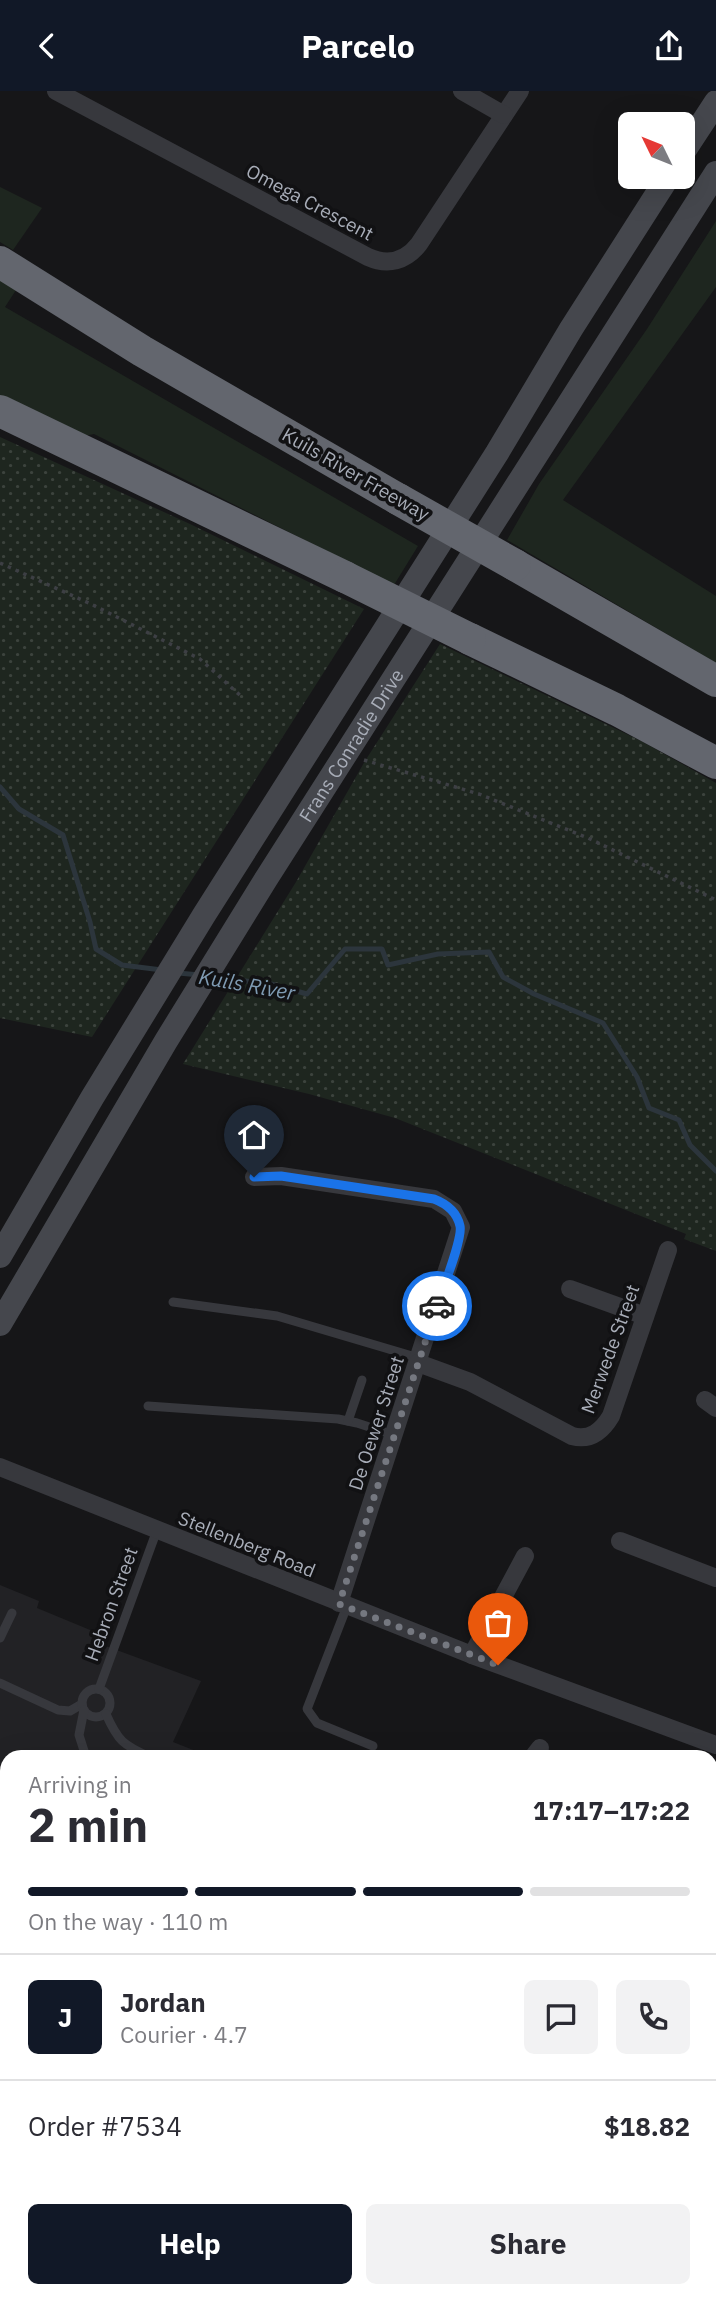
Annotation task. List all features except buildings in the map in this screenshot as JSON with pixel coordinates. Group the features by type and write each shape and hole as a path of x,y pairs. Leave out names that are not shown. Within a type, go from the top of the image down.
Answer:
{"highway":[{"name":"Kuils River Freeway","path":"0,262 142,351 716,681"},
{"path":"0,411 617,710 716,763"}],"street":[{"name":"Omega Crescent","path":"56,91 368,257 385,262 401,259 414,250 520,91"},
{"path":"462,91 504,115"},
{"path":"695,134 716,102"},
{"name":"Frans Conradie Drive","path":"0,1324 222,951 716,173"},
{"name":"Frans Conradie Drive","path":"0,1256 188,941 497,453 571,329 660,189"},
{"name":"De Oewer Street","path":"254,1177 281,1176 434,1199 453,1211 459,1222 461,1233 394,1435 343,1605"},
{"name":"Merwede Street","path":"419,1360 470,1382 565,1433 578,1437 598,1432 611,1416 667,1250"},
{"path":"570,1289 645,1316"},
{"name":"Stellenberg Road","path":"0,1467 343,1605 716,1745"},
{"path":"620,1541 716,1578"},
{"path":"472,1655 525,1556"}],"lane":[{"path":"173,1302 277,1315 419,1360"},
{"path":"348,1421 362,1380"},
{"path":"148,1406 348,1421 394,1435"},
{"name":"Hebron Street","path":"99,1689 157,1530"},
{"path":"343,1605 307,1709 317,1723 373,1746"},
{"path":"0,1638 12,1613"},
{"path":"0,1683 58,1710 69,1711 83,1707"},
{"path":"84,1750 79,1735 86,1693 99,1689 109,1696 111,1702 106,1714 119,1740 135,1750"},
{"path":"83,1707 94,1717 106,1714"}],"path":[{"path":"0,563 91,604 200,659 243,698"},
{"path":"365,761 479,794 588,838 716,900"}],"shaded area":[{"path":"0,187 42,208 13,250 0,242"},
{"path":"716,221 716,287 563,500 716,596 716,663 507,540 539,484 647,329"},
{"path":"0,274 18,287 5,307 418,546 394,585 94,434 79,437 0,398"},
{"path":"0,437 190,524 364,609 92,1037 0,1018"},
{"path":"440,644 641,741 716,783 716,1251 684,1239 686,1234 395,1118 183,1064 296,882 365,761"},
{"path":"0,1585 39,1601 37,1608 95,1632 92,1641 201,1681 173,1742 193,1750 0,1750"}],"waterway":[{"name":"Kuils River","path":"0,787 19,809 63,835 96,949 122,965 162,970"},
{"name":"Kuils River","path":"213,977 271,984 307,994 345,949 382,949 388,965 438,954 489,952 503,977 534,994 603,1023 637,1077 649,1108 679,1120 690,1145 716,1171"},
{"name":"Kuils River","path":"178,973 200,975"}],"way so far":[{"path":"437,1306 339,1604 498,1665"}],"route":[{"path":"254,1177 281,1176 434,1199 444,1204 456,1216 461,1233 437,1306"}]}
